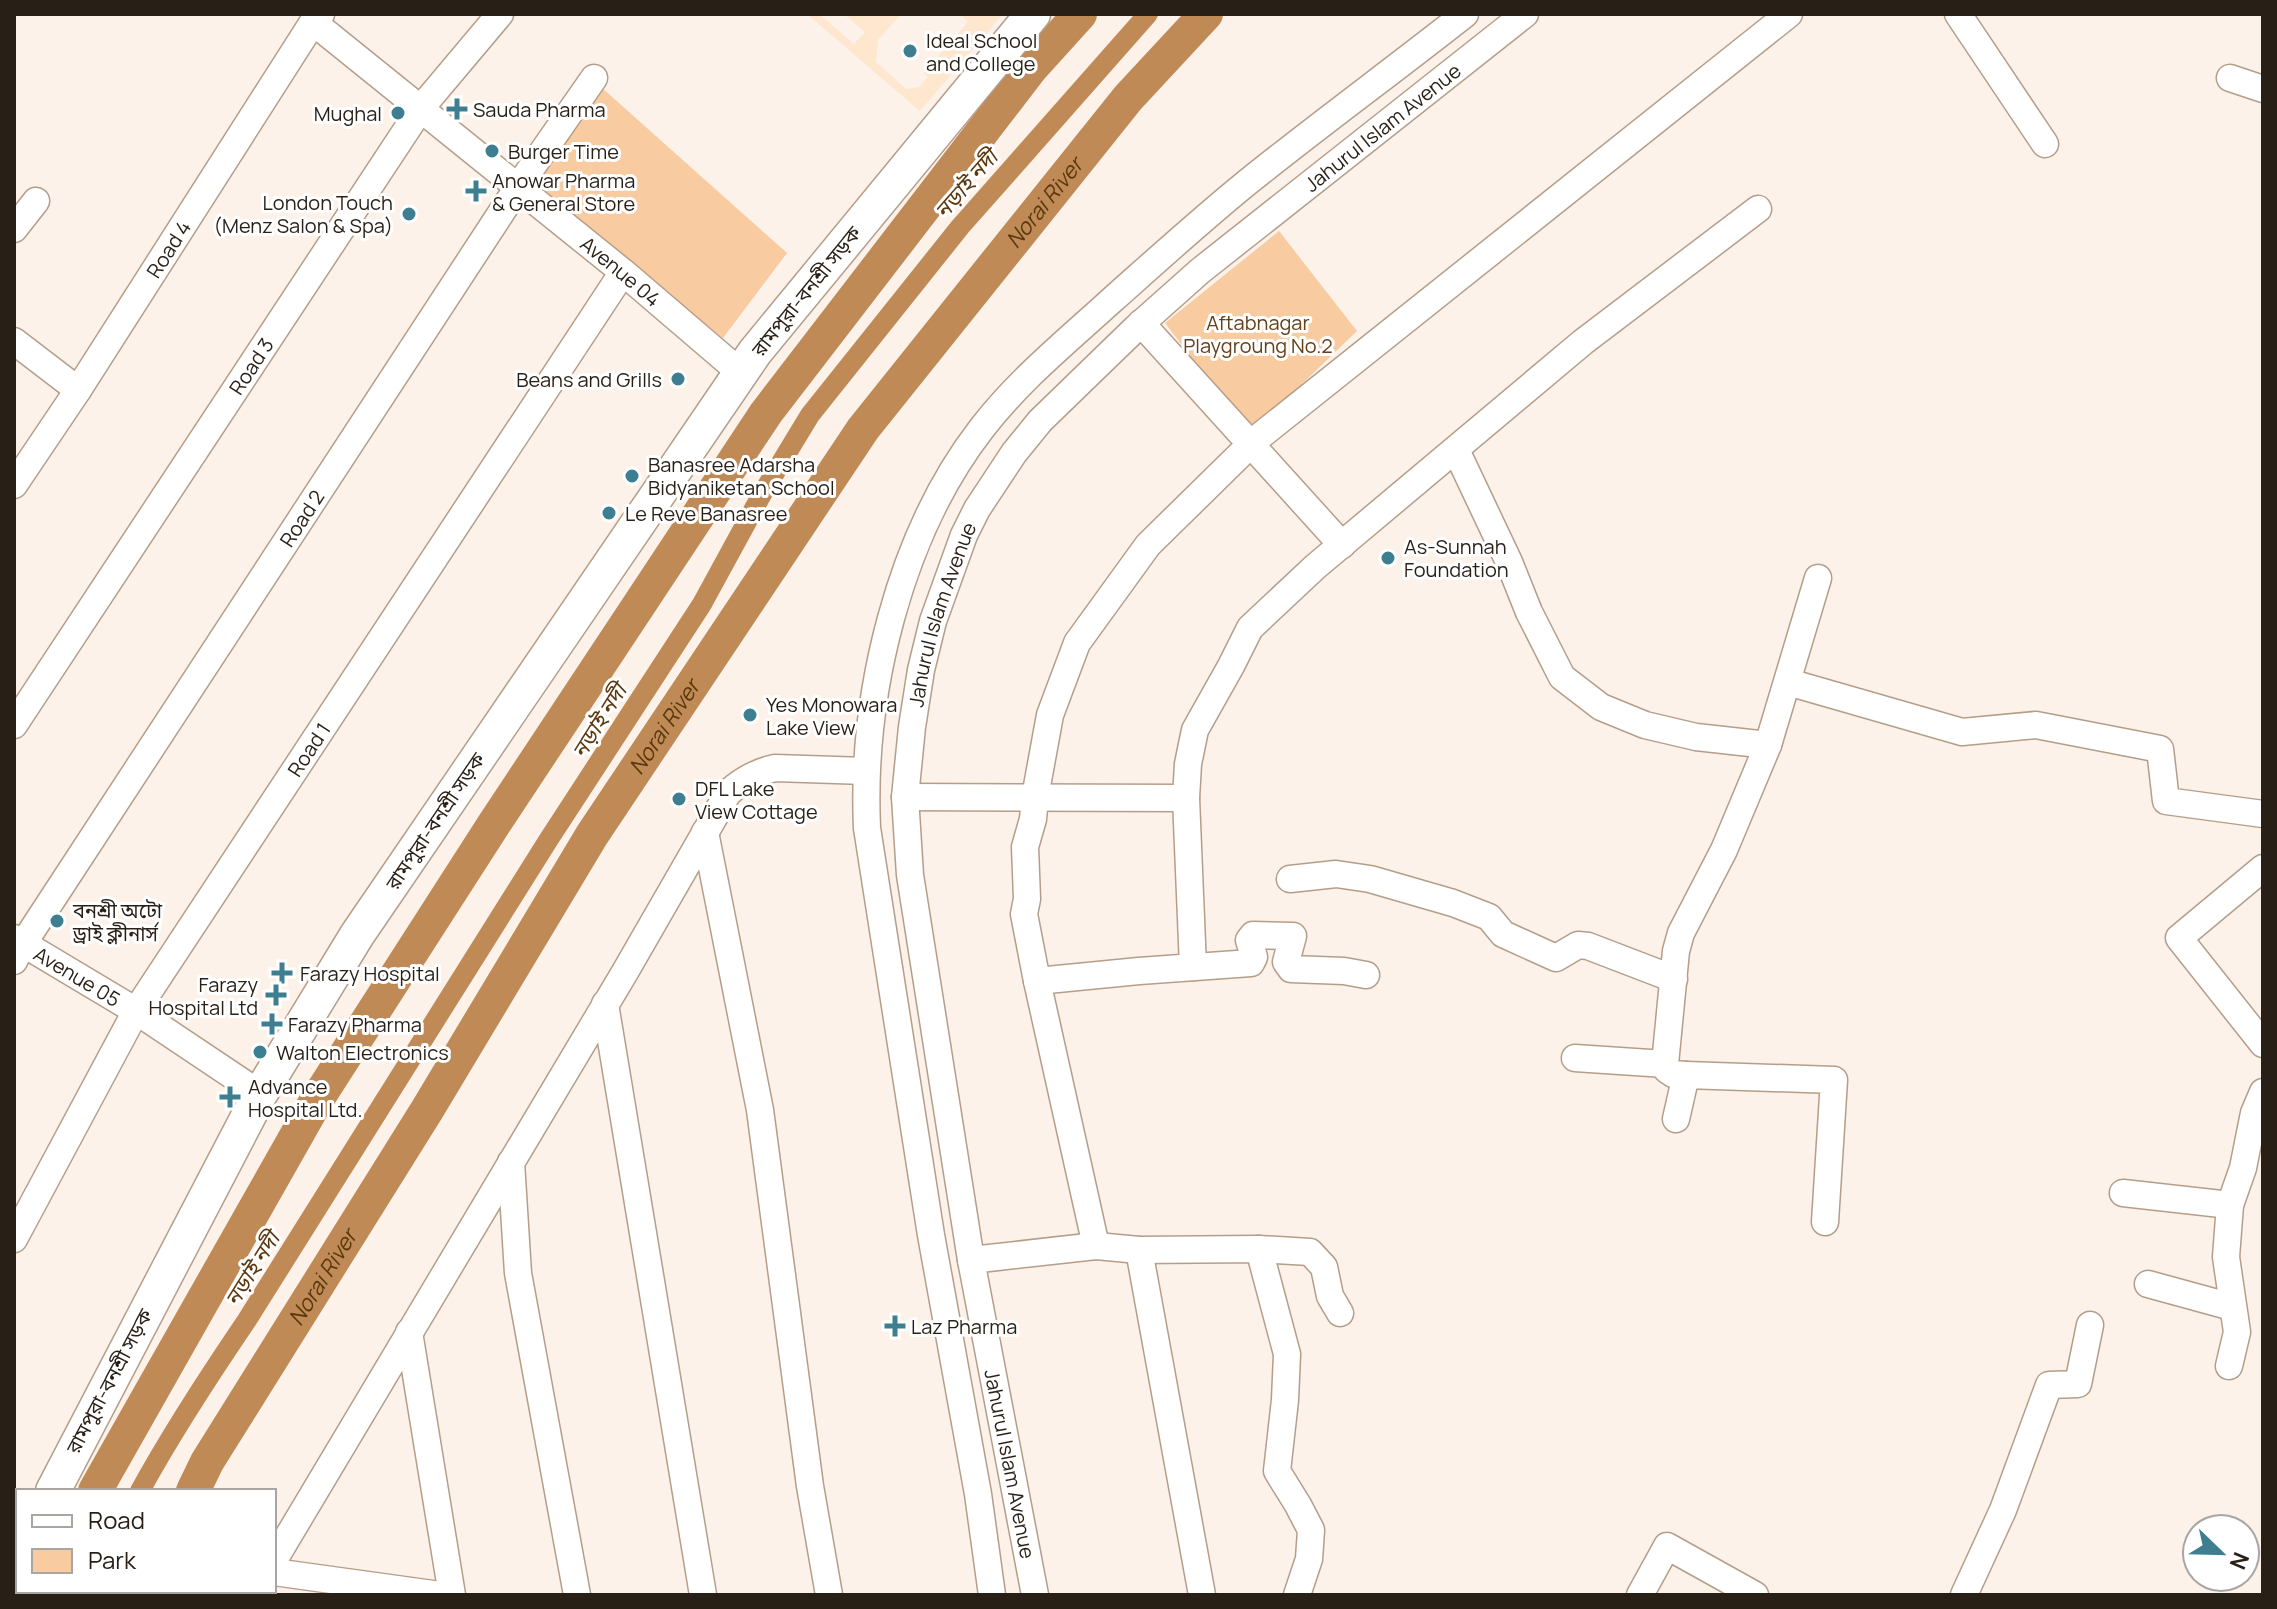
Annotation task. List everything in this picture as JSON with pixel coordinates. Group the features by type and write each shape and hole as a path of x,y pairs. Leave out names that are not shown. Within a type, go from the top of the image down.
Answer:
{"main road":[{"name":"রামপুরা-বনশ্রী সড়ক","path":"54,1489 260,1094 357,935 741,373 1033,14"},
{"name":"রামপুরা-বনশ্রী সড়ক","path":"884,195 1008,68 1053,14"}],"street":[{"name":"Road 3","path":"14,725 421,108 500,14"},
{"name":"Jahurul Islam Avenue","path":"992,1595 978,1494 931,1235 869,844 866,771 874,704 897,600 909,562 938,497 981,429 1006,400 1149,267 1250,181 1465,14"},
{"name":"Jahurul Islam Avenue","path":"1035,1595 971,1260 910,875 905,797 921,670 933,621 964,535 996,479 1040,421 1141,323 1213,261 1525,14"},
{"path":"1096,1246 1024,914 1027,899 1025,847 1033,819 1050,715 1077,643 1148,545 1251,444 1789,14"},
{"path":"1958,14 2045,144"},
{"name":"Avenue 04","path":"317,18 741,373"},
{"name":"Road 4","path":"14,485 317,18"},
{"name":"Road 2","path":"17,947 518,187 594,78"},
{"path":"2230,78 2263,89"},
{"path":"14,229 36,201"},
{"path":"1193,967 1186,798 1188,764 1195,730 1250,628 1315,567 1583,342 1758,209"},
{"name":"Road 1","path":"14,1239 136,1011 623,272"},
{"path":"1141,323 1342,545"},
{"path":"14,341 78,390"},
{"path":"1456,450 1562,677 1601,707 1645,725 1696,737 1768,745"},
{"path":"1676,1119 1676,951 1681,933 1724,850 1768,745 1818,578"},
{"path":"1788,682 1962,732 2036,725 2160,749 2166,801 2263,814"},
{"path":"276,1557 728,793 740,782 761,771 775,768 866,771"},
{"path":"905,797 1186,798"},
{"path":"705,832 760,1110 810,1486 829,1595"},
{"path":"2263,868 2179,938 2263,1044"},
{"path":"1290,879 1336,874 1370,879 1489,917 1503,934 1556,958 1578,945 1588,946 1674,979"},
{"path":"1037,981 1251,963 1254,957 1250,938 1253,935 1293,936 1286,962 1291,969 1366,975"},
{"name":"Avenue 05","path":"17,947 136,1011 260,1094"},
{"path":"605,1004 703,1595"},
{"path":"1575,1058 1676,1069 1834,1080 1825,1222"},
{"path":"2229,1366 2237,1332 2226,1257 2230,1205 2243,1168 2254,1113 2263,1092"},
{"path":"511,1162 518,1273 577,1595"},
{"path":"2123,1193 2230,1205"},
{"path":"971,1260 1096,1246 1139,1250 1259,1249 1310,1252 1324,1267 1330,1296 1340,1313"},
{"path":"1259,1249 1287,1354 1277,1471 1311,1530 1309,1559 1297,1595"},
{"path":"1139,1250 1202,1595"},
{"path":"2148,1284 2232,1307"},
{"path":"1964,1595 2003,1510 2049,1385 2078,1384 2090,1325"},
{"path":"409,1332 452,1595"},
{"path":"1640,1595 1667,1546 1755,1595"},
{"path":"276,1572 440,1595"}],"shaded area":[{"path":"807,14 819,14 854,44 865,32 844,14 901,14 878,40 876,62 906,89 919,87 928,77 924,73 968,22 960,14 1003,14 920,111"}],"green space":[{"path":"601,87 787,253 723,338 525,184"},
{"name":"Aftabnagar Playgroung No.2","path":"1279,231 1357,331 1250,434 1165,323"}],"waterway":[{"name":"Norai River","path":"96,1489 316,1101 494,824 766,413 1032,67 1080,14"},
{"name":"নড়াই নদী","path":"141,1489 191,1404 549,839 702,604 762,494 810,415 960,227 1148,14"},
{"name":"Norai River","path":"194,1489 207,1462 427,1110 592,835 863,429 1128,98 1206,14"}],"place":[{"name":"Ideal School and College","path":"910,51"},
{"name":"Sauda Pharma","path":"457,109"},
{"name":"Mughal","path":"398,113"},
{"name":"Burger Time","path":"492,151"},
{"name":"Anowar Pharma & General Store","path":"476,191"},
{"name":"London Touch (Menz Salon & Spa)","path":"409,214"},
{"name":"Beans and Grills","path":"678,379"},
{"name":"Banasree Adarsha Bidyaniketan School","path":"632,476"},
{"name":"Le Reve Banasree","path":"609,513"},
{"name":"As-Sunnah Foundation","path":"1388,558"},
{"name":"Yes Monowara Lake View","path":"750,715"},
{"name":"DFL Lake View Cottage","path":"679,799"},
{"name":"বনশ্রী অটো ড্রাই ক্লীনার্স","path":"57,921"},
{"name":"Farazy Hospital","path":"282,973"},
{"name":"Farazy Hospital Ltd","path":"276,995"},
{"name":"Farazy Pharma","path":"272,1024"},
{"name":"Walton Electronics","path":"260,1052"},
{"name":"Advance Hospital Ltd.","path":"230,1097"},
{"name":"Laz Pharma","path":"895,1326"}]}
